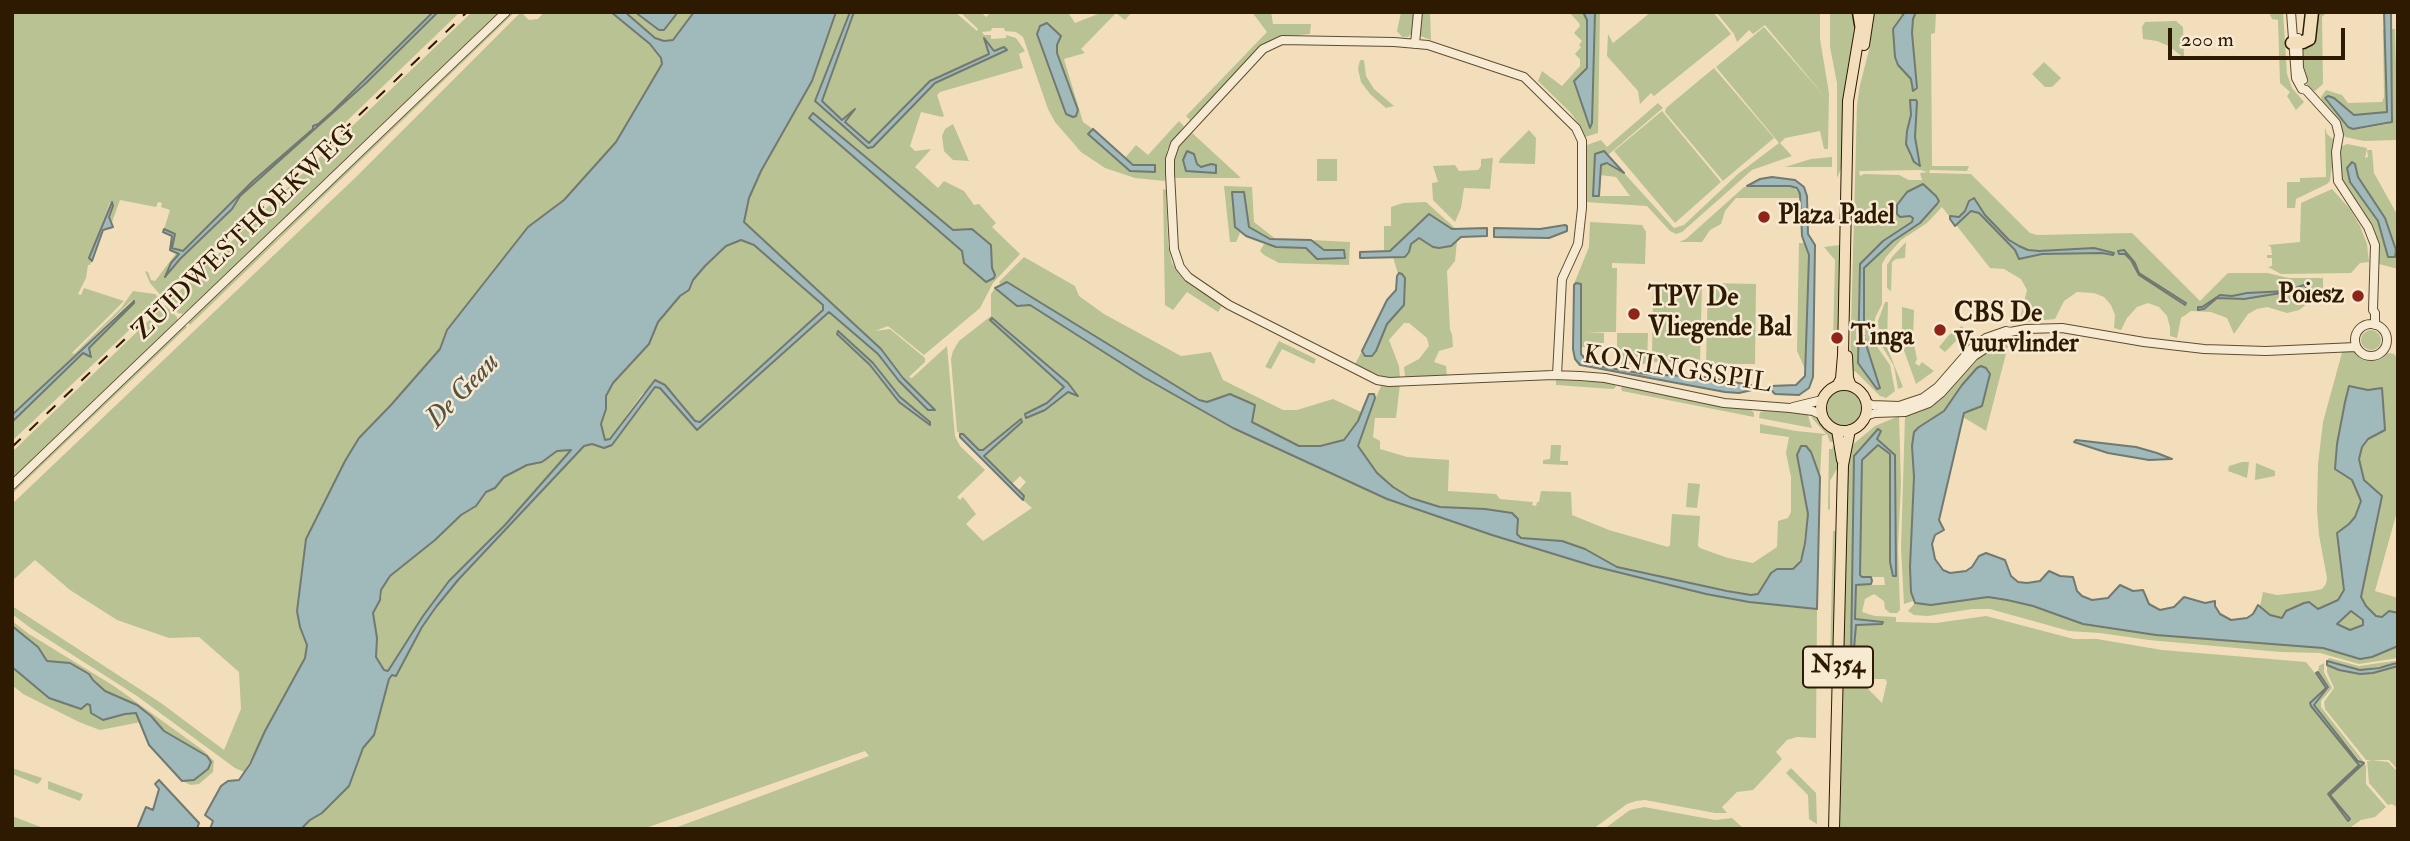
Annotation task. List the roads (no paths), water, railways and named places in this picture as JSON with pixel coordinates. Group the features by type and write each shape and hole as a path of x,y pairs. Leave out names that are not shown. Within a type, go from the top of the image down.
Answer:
{"highway":[{"path":"2295,43 2309,39 2312,12"}],"main road":[{"path":"1851,386 1847,356 1854,111 1856,80 1869,12"},
{"path":"1837,386 1851,386 1861,393 1866,402 1865,416 1860,424 1850,430 1837,430 1827,423 1822,415 1822,400 1837,386 1841,378 1848,101 1861,16"},
{"name":"N354","path":"1837,430 1843,465"},
{"name":"N354","path":"1835,829 1843,465 1850,430"}],"street":[{"name":"ZUIDWESTHOEKWEG","path":"12,485 506,12"},
{"path":"1415,44 1418,12"},
{"path":"2291,12 2305,90 2335,120 2339,130 2336,165 2340,185 2368,227 2375,245 2372,325"},
{"path":"2295,43 2296,12"},
{"name":"KONINGSSPIL","path":"1558,375 1562,279 1578,244 1582,208 1582,141 1576,128 1524,77 1434,47 1415,44 1282,40 1262,49 1175,144 1170,159 1170,184 1174,249 1180,267 1198,285 1228,305 1377,380 1389,382 1558,375 1605,378 1738,405 1790,408 1815,411 1822,415"},
{"path":"2372,325 2381,329 2385,335 2386,342 2377,355 2361,353 2356,343 2360,328 2372,325"},
{"path":"1866,402 1897,406 1919,400 1935,389 1972,348 2006,331 2062,328 2204,349 2266,351 2339,347 2356,343"},
{"path":"1865,416 1905,412 1926,404 1941,393 1974,356 2010,332"},
{"name":"KONINGSSPIL","path":"1790,408 1822,400"}],"water":[{"path":"433,12 438,12 366,83 240,196 232,209 165,277 171,263 179,254 170,250 172,236 163,232 164,229 175,234 172,248 183,251 253,181 332,112"},
{"name":"De Geau","path":"611,12 625,12 655,38 664,41 673,40 694,12 836,12 812,81 761,171 749,198 744,222 881,349 903,378 935,410 928,410 899,381 878,354 829,312 697,430 660,388 655,387 612,445 604,448 592,444 584,446 436,607 396,676 392,675 389,679 374,735 363,748 349,786 322,813 301,829 210,829 213,821 205,815 221,786 228,781 239,780 250,764 305,658 307,645 297,611 306,539 345,461 359,438 440,349 447,330 528,227 564,200 616,142 662,64 661,58 650,44","holes":["741,240 754,245 823,305 823,310 700,422 695,421 665,385 655,380 610,439 605,440 601,424 606,409 606,396 613,383 649,344 658,322 680,296 689,290 693,280 705,266 726,246","571,450 505,525 449,581 388,671 384,670 376,657 377,638 373,613 380,600 381,590 390,576 461,515 476,506 486,492 495,488 504,477 527,465 542,462 557,451"]},
{"path":"635,12 678,12 664,30 659,30"},
{"path":"850,12 854,12 822,101 842,120 855,109 845,122 869,143 930,81 989,54 984,38 994,51 1004,47 1007,50 935,83 873,147 868,148 815,101"},
{"path":"1583,12 1595,12 1590,128 1574,81 1587,68 1587,20"},
{"path":"1905,12 1916,12 1912,33 1917,88 1913,91 1911,79 1898,65 1895,57 1893,29"},
{"path":"2384,12 2391,12 2392,122 2353,129 2348,127 2325,98 2334,98 2354,115 2387,112"},
{"path":"1047,23 1061,36 1057,53 1078,110 1073,117 1066,114 1037,34 1040,26"},
{"path":"1910,100 1917,102 1915,137 1920,166 1914,162 1906,144 1911,115"},
{"path":"813,113 953,230 972,229 991,245 994,278 986,282 964,263 962,251 809,118"},
{"path":"1093,129 1133,165 1155,165 1155,172 1130,171 1088,134"},
{"path":"1187,151 1194,154 1201,167 1216,165 1216,173 1186,171 1183,160"},
{"path":"1604,151 1624,173 1607,163 1601,165 1599,196 1593,196 1595,154"},
{"path":"2352,162 2358,177 2385,218 2396,250 2395,257 2388,257 2378,221 2350,182 2347,168"},
{"path":"1772,177 1795,180 1804,187 1807,196 1808,234 1815,245 1813,377 1809,388 1799,395 1775,394 1769,388 1796,385 1805,376 1809,255 1802,236 1800,194 1797,188 1747,186 1760,179"},
{"path":"1923,184 1936,196 1939,201 1937,204 1920,223 1893,241 1864,268 1864,338 1880,388 1877,389 1858,363 1860,264 1883,241 1912,222 1913,218 1910,216 1900,217 1897,214 1897,205 1907,192"},
{"path":"1232,192 1244,192 1249,227 1270,239 1311,240 1324,250 1344,250 1345,258 1317,259 1306,248 1276,247 1246,236 1235,227"},
{"path":"1974,198 1985,215 2009,240 2028,250 2094,248 2114,253 2042,254 2019,259 2015,250 1979,213 1971,211 1955,226 1950,216 1959,217"},
{"path":"112,202 109,217 113,227 103,230 92,261 89,258"},
{"path":"1429,214 1452,229 1487,228 1487,236 1461,237 1451,246 1439,248 1419,238 1411,244 1405,257 1360,258 1360,252 1390,251"},
{"path":"1565,225 1567,231 1549,238 1494,237 1494,228 1540,229"},
{"path":"2124,250 2135,263 2139,273 2186,303 2185,305 2139,275 2131,260 2125,254 2119,254 2118,251"},
{"path":"1399,273 1405,278 1404,305 1387,324 1376,351 1372,356 1365,356 1362,351 1387,300 1396,290"},
{"path":"1007,282 1199,400 1207,402 1230,394 1255,405 1252,422 1299,446 1320,446 1344,440 1358,421 1369,394 1374,394 1375,398 1358,446 1377,473 1411,498 1440,507 1512,513 1518,519 1517,534 1521,538 1562,541 1585,549 1617,567 1727,591 1758,594 1771,573 1777,569 1793,569 1801,561 1808,514 1797,455 1801,446 1806,446 1820,477 1817,609 1749,602 1706,594 1593,566 1387,499 1233,428 1143,377 1030,305 1017,306 995,288"},
{"path":"1576,283 1581,284 1581,354 1586,360 1604,367 1645,374 1704,377 1751,385 1752,390 1725,392 1580,365 1575,359 1573,349"},
{"path":"2304,285 2310,291 2244,299 2217,298 2204,309 2198,310 2198,307 2220,295 2287,291"},
{"path":"134,301 89,348 91,357 83,353 12,422 12,415"},
{"path":"992,318 1068,383 1078,396 1068,392 1045,410 1026,418 1025,414 1047,403 1064,387 990,320"},
{"path":"838,331 873,363 900,397 930,422 930,425 899,402 870,365 837,334"},
{"path":"1977,368 1986,368 1990,374 1982,406 1964,413 1939,520 1944,530 1935,535 1932,544 1935,559 1943,570 1950,573 1966,571 1979,556 1986,553 2005,560 2011,576 2018,582 2040,581 2049,571 2060,576 2073,577 2077,591 2092,600 2108,598 2120,585 2133,591 2143,590 2149,604 2160,610 2174,607 2184,597 2205,603 2215,601 2220,614 2231,620 2247,618 2258,605 2270,615 2282,618 2286,611 2304,603 2309,602 2318,609 2338,600 2344,590 2337,533 2355,517 2361,501 2352,480 2335,469 2345,402 2349,386 2368,390 2382,388 2385,430 2368,439 2362,447 2359,459 2364,480 2382,496 2361,597 2376,616 2382,617 2389,611 2398,613 2398,646 2360,659 2323,648 2156,635 2083,624 2033,606 1988,597 1931,605 1915,603 1911,592 1910,567 1914,432 1944,411","holes":["2351,611 2363,620 2363,625 2350,630 2337,624"]},
{"path":"1021,419 1022,422 984,456 1024,496 1023,500 960,437 960,434 963,434 979,450 983,450"},
{"path":"1878,429 1881,431 1877,439 1895,455 1896,576 1893,576 1890,562 1890,454 1878,445 1862,460 1860,575 1871,577 1872,581 1871,584 1856,585 1855,619 1883,622 1856,625 1853,660 1854,456"},
{"path":"2076,440 2136,447 2172,459 2149,460 2108,453 2074,442"},
{"path":"12,626 38,647 47,661 70,663 89,674 105,691 137,705 164,731 207,756 211,762 208,769 194,780 182,781 149,745 136,713 103,720 91,713 90,705 87,704 81,709 49,698 12,667"},
{"path":"2327,661 2360,670 2398,663 2398,666 2360,674 2339,670 2327,665"},
{"path":"2318,672 2328,687 2314,705 2358,761 2364,763 2330,795 2350,819 2348,821 2328,794 2359,765 2311,706 2310,703 2326,688 2316,673"},
{"path":"159,780 199,823 197,829 137,829 146,807 153,810 159,789 155,784"}],"railway":[{"path":"12,447 467,12"}],"place":[{"name":"Plaza Padel","path":"1764,217"},
{"name":"Poiesz","path":"2358,296"},
{"name":"TPV De Vliegende Bal","path":"1634,314"},
{"name":"CBS De Vuurvlinder","path":"1940,330"},
{"name":"Tinga","path":"1837,338"}]}
